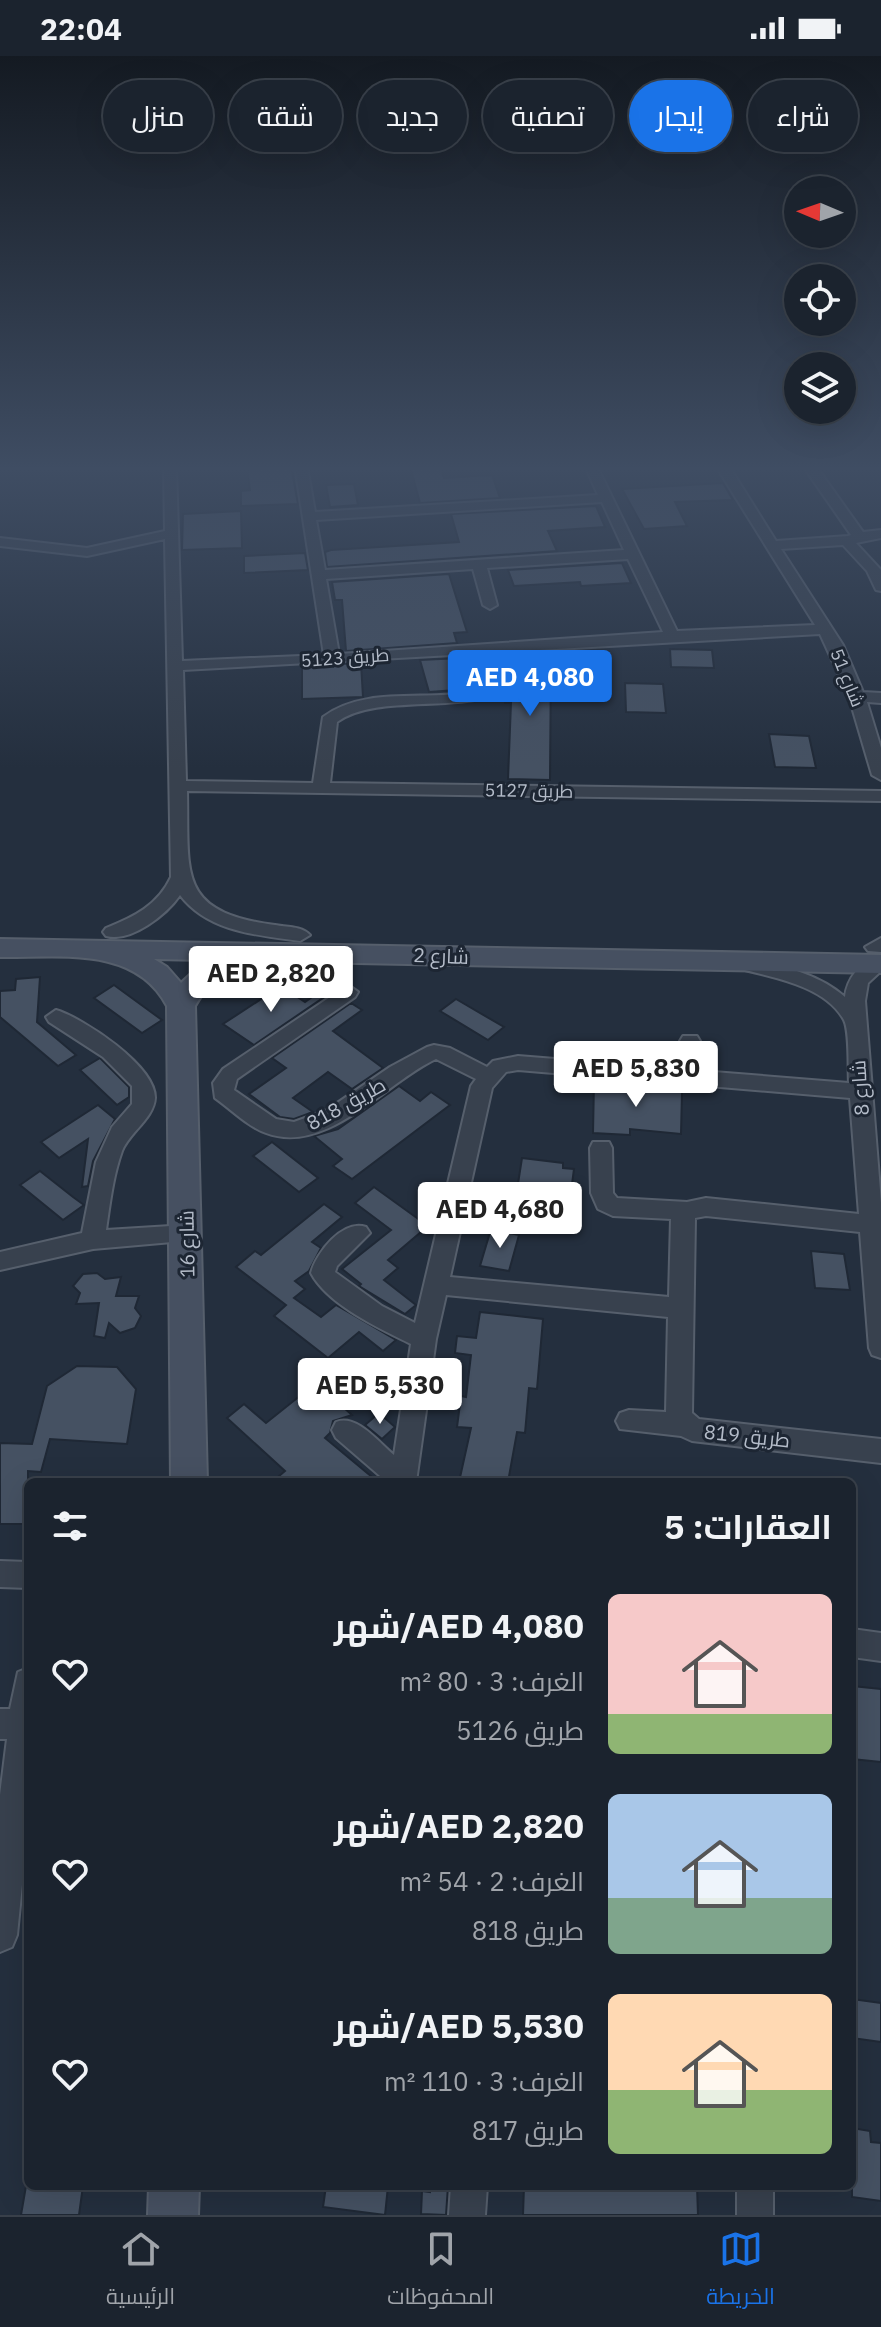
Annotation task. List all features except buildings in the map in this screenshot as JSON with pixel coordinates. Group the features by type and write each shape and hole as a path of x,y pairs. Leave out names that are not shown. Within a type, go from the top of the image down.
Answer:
{"main road":[{"name":"شارع 2","path":"0,930 252,951 746,964 879,953"},
{"name":"شارع 2","path":"0,948 300,935 879,953"},
{"path":"108,941 159,972 181,1006 192,985 206,971 252,951"},
{"name":"شارع 16","path":"181,1006 189,1478"},
{"path":"173,2215 174,2190"}],"street":[{"path":"171,567 180,877 190,900 216,918 300,935"},
{"path":"318,567 332,659"},
{"path":"319,575 439,567"},
{"path":"480,567 490,605"},
{"path":"639,567 672,636"},
{"name":"شارع 51","path":"785,567 823,626 857,697 876,743 881,775"},
{"path":"872,567 881,587"},
{"name":"طريق 5123","path":"175,670 823,626"},
{"path":"321,788 329,720 333,715 356,706 478,695 482,687 477,649"},
{"path":"857,697 881,698"},
{"name":"طريق 5127","path":"178,786 881,796"},
{"path":"108,941 159,908 169,898 180,877"},
{"name":"شارع 8","path":"879,953 855,985 855,1020 870,1224 878,1271 881,1348"},
{"path":"746,964 792,974 818,985 833,995 855,1020"},
{"name":"طريق 818","path":"348,992 230,1074 224,1083 223,1093 263,1121 293,1132 310,1127 355,1103 434,1052 443,1053 487,1076"},
{"path":"56,1017 132,1069 143,1082 144,1099 116,1139 109,1159 93,1240"},
{"path":"690,1041 690,1077"},
{"path":"403,1478 424,1339 482,1086 487,1076 500,1066 518,1063 859,1091"},
{"path":"601,1148 602,1193 606,1203 613,1207 687,1211 706,1207 870,1224"},
{"name":"طريق 819","path":"687,1211 682,1221 679,1417 684,1425 692,1430 881,1451"},
{"path":"358,1233 326,1261 323,1273 373,1313 424,1339"},
{"path":"0,1261 93,1240 187,1234"},
{"path":"437,1285 682,1308"},
{"path":"629,1421 684,1425"},
{"path":"345,1430 401,1478"},
{"path":"0,1574 24,1575"},
{"path":"856,1644 881,1647"},
{"path":"0,1935 12,1724 24,1692"},
{"path":"467,2215 469,2190"},
{"path":"755,2190 755,2215"}]}
